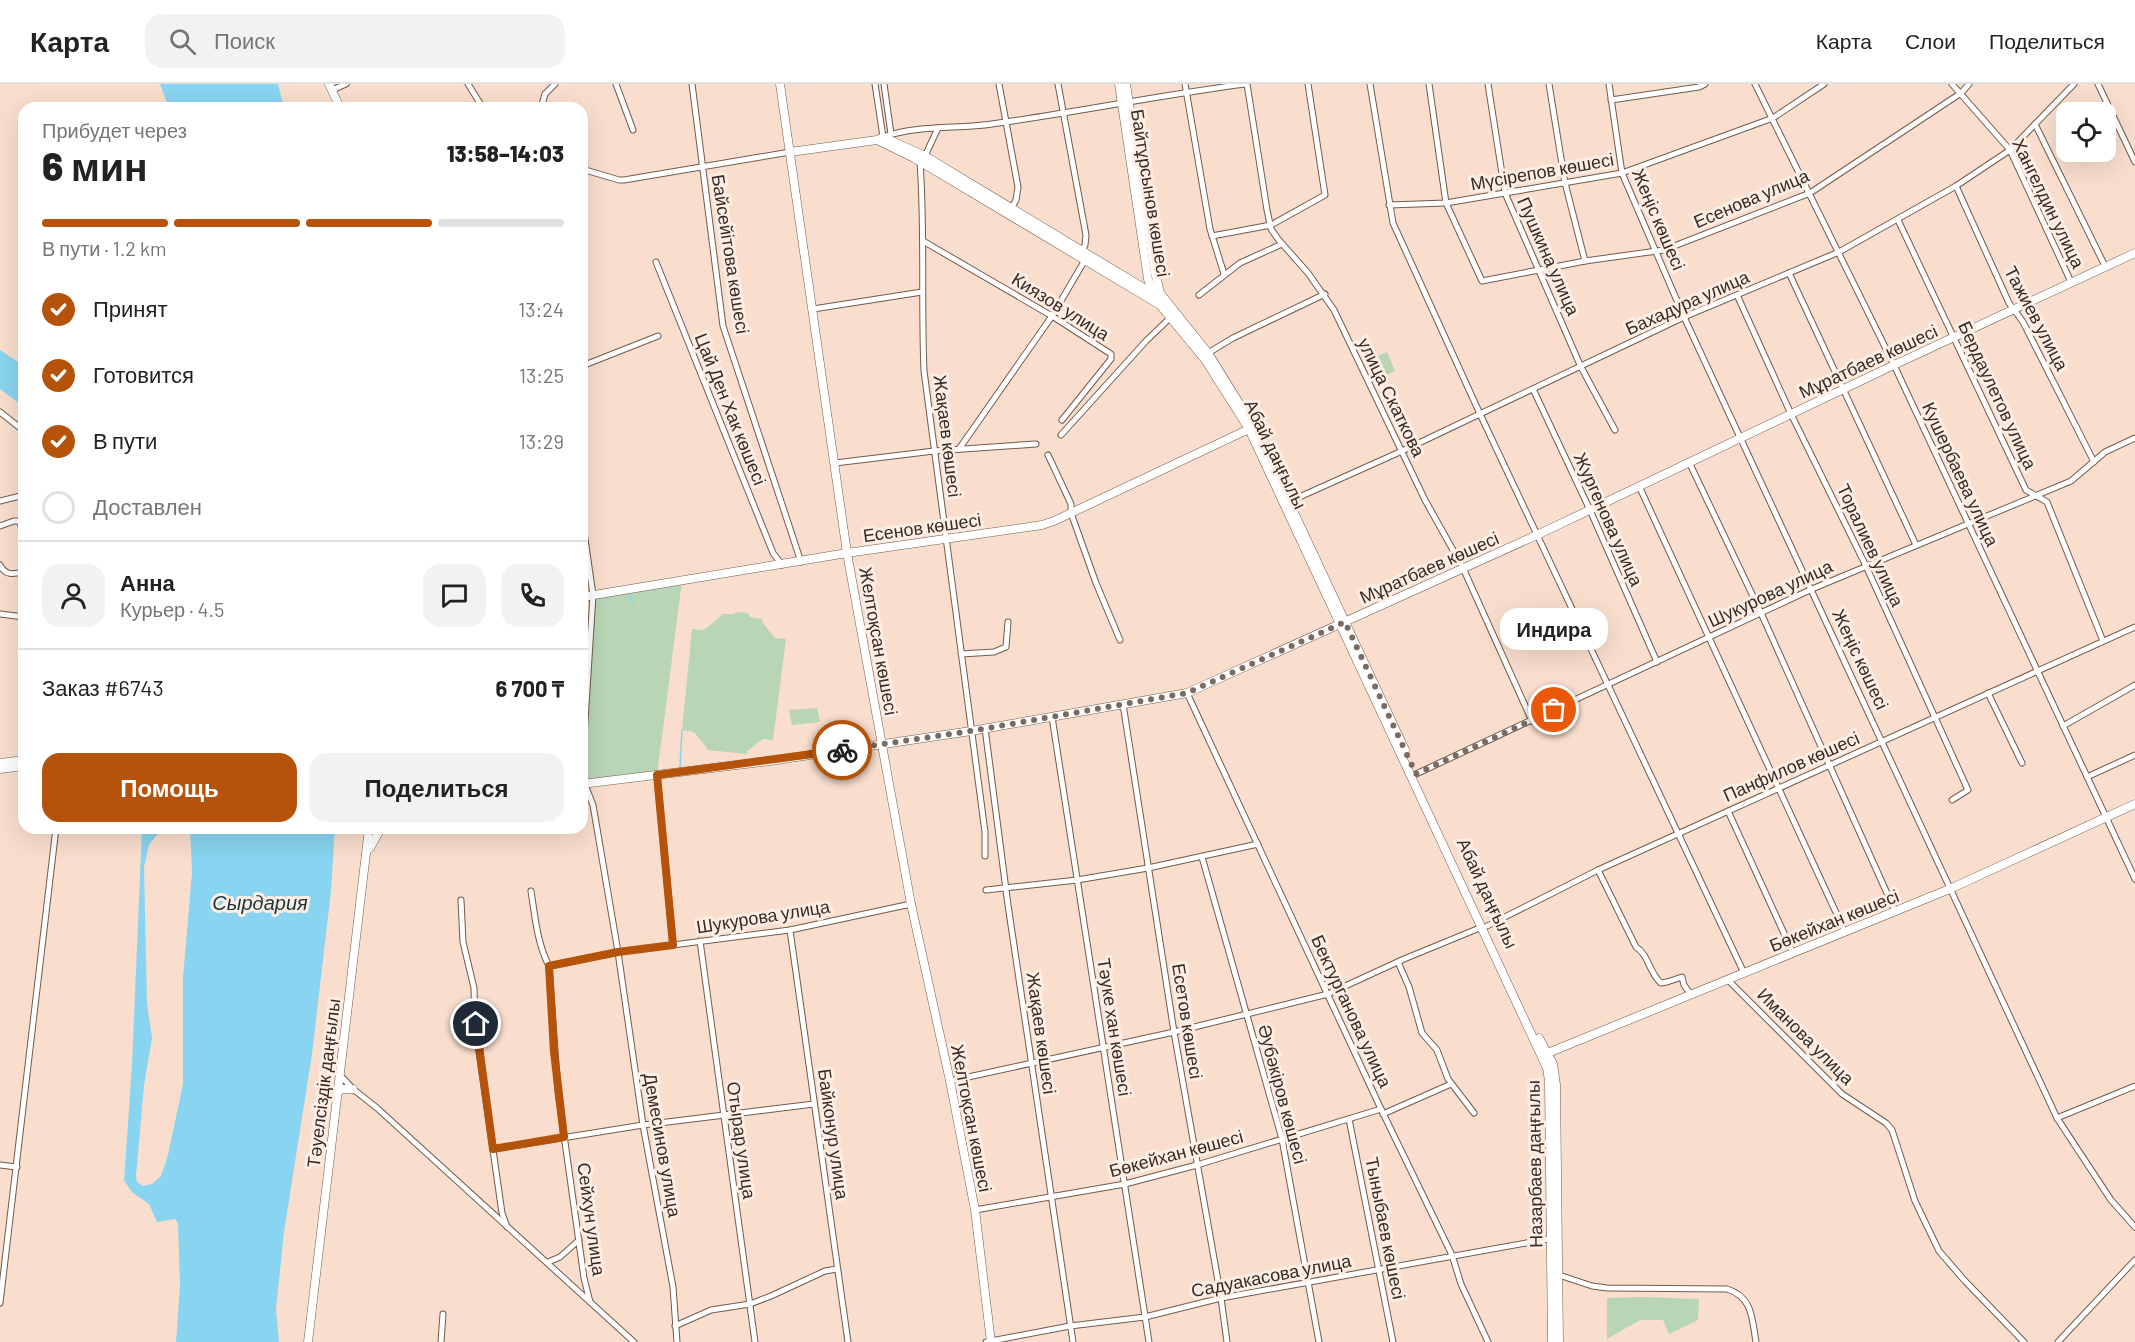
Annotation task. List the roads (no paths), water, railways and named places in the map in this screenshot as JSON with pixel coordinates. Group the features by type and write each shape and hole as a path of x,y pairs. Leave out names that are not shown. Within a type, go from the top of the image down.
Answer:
{"street":[{"path":"337,102 330,87 346,84"},
{"path":"468,84 479,102"},
{"path":"543,102 545,94 555,84"},
{"path":"615,84 633,130"},
{"name":"Байсейітова көшесі","path":"692,84 723,326 801,562"},
{"name":"Желтоқсан көшесі","path":"780,84 847,553 911,904 951,1081 975,1210 989,1342"},
{"path":"875,84 884,137"},
{"path":"884,84 884,137"},
{"path":"999,84 1018,187 1016,200 1011,209"},
{"path":"959,449 1052,316 1083,256 1086,235 1058,84"},
{"name":"Байтұрсынов көшесі","path":"1119,84 1126,103 1156,282 1163,303"},
{"name":"Байтұрсынов көшесі","path":"1126,84 1126,103 1147,268 1153,294"},
{"path":"1185,84 1212,236 1224,274"},
{"path":"588,171 619,180 938,128 1005,122 1246,84"},
{"name":"улица Скаткова","path":"1246,84 1270,225 1282,244 1325,294 1425,500 1463,568 1532,721"},
{"path":"1212,236 1270,225 1324,195 1308,84"},
{"path":"1371,84 1389,205 1393,223 1406,254 1744,973"},
{"path":"1429,84 1446,203"},
{"name":"Пушкина улица","path":"1488,84 1505,193 1581,367 1615,430"},
{"path":"1549,84 1564,183 1585,261"},
{"name":"Жеңіс көшесі","path":"1609,84 1622,173 1684,317 2058,1118 2111,1200 2135,1227"},
{"path":"1611,100 1699,87 1705,84"},
{"name":"Кушербаева улица","path":"1755,84 1894,364 2135,879"},
{"name":"Мүсірепов көшесі","path":"1389,205 1446,203 1622,173 1773,118 1824,84"},
{"name":"Хангелдин улица","path":"1952,84 2010,150 2071,282"},
{"name":"Есенова улица","path":"1446,203 1482,281 1585,261 1664,250 1810,193 1961,93 1970,84"},
{"name":"Бахадура улица","path":"1287,503 1533,390 1684,317 1839,252 1956,186 2010,150 2074,84"},
{"path":"2098,84 2135,162"},
{"path":"2035,124 2105,266"},
{"path":"923,159 938,128"},
{"name":"Абай даңғылы","path":"884,137 1011,209 1083,256 1153,294 1209,357 1252,428 1484,926"},
{"name":"Абай даңғылы","path":"923,159 1163,303 1171,317 1209,357"},
{"name":"Жақаев көшесі","path":"923,159 924,371 985,832 985,856"},
{"name":"Тажиев улица","path":"1956,186 2013,309 2023,322 2094,462"},
{"name":"Бердаулетов улица","path":"1898,219 2026,490 2047,502 2103,641"},
{"name":"Киязов улица","path":"923,241 1052,316 1110,354 1112,357 1062,420"},
{"path":"1199,295 1240,263 1282,244"},
{"name":"Мұратбаев көшесі","path":"588,782 657,775 971,731 1187,693 1537,535 1894,364 2135,253"},
{"name":"Цай Ден Хак көшесі","path":"656,262 772,553 782,565"},
{"path":"1132,282 1143,281 1147,268"},
{"path":"1789,273 1916,545"},
{"path":"813,309 922,292"},
{"path":"1209,357 1233,338 1325,294"},
{"name":"Торалиев улица","path":"1737,295 1791,414 1866,566 1968,790 1952,800"},
{"path":"1061,435 1146,341 1171,317"},
{"path":"588,364 658,336"},
{"name":"Жургенова улица","path":"1533,390 1590,510 1657,662"},
{"path":"0,412 18,426"},
{"name":"Есенов көшесі","path":"588,596 847,553 1042,525 1252,428"},
{"name":"Шукурова улица","path":"1416,774 1812,589 2071,481 2105,452 2135,438"},
{"path":"834,463 934,451 1036,444"},
{"path":"1048,455 1071,504 1071,513 1096,583 1120,640"},
{"path":"1689,462 1761,613 1894,911"},
{"path":"1639,486 1845,932"},
{"path":"0,501 18,496"},
{"path":"0,525 18,521"},
{"path":"588,560 593,595 588,674"},
{"path":"0,565 5,572 18,573"},
{"path":"0,614 18,616"},
{"path":"961,654 994,652 1006,647 1008,622"},
{"name":"Абай даңғылы","path":"1343,623 1416,774 1484,926"},
{"name":"Панфилов көшесі","path":"951,1081 1174,1032 1328,994 1484,926 1599,870 2135,627"},
{"path":"2063,726 2135,685"},
{"name":"Бектурганова улица","path":"1187,693 1382,1112 1452,1255 1461,1284 1488,1342"},
{"path":"1988,693 2022,763"},
{"name":"Есетов көшесі","path":"1123,704 1174,1032 1227,1342"},
{"name":"Тәуке хан көшесі","path":"1052,717 1149,1342"},
{"name":"Жақаев көшесі","path":"985,728 1005,888 1073,1342"},
{"path":"2087,777 2135,755"},
{"path":"0,763 18,761"},
{"path":"0,769 18,767"},
{"path":"657,775 673,945"},
{"name":"Демесинов улица","path":"588,794 593,805 618,952 643,1125 673,1287 676,1342"},
{"name":"Бөкейхан көшесі","path":"1544,1054 1952,888 2135,804"},
{"path":"1728,811 1793,953"},
{"path":"0,1303 55,834"},
{"name":"Тәуелсіздік даңғылы","path":"308,1342 368,834"},
{"path":"364,867 371,844 377,834"},
{"path":"986,890 1077,880 1148,868 1258,844"},
{"name":"Әубәкіров көшесі","path":"1202,857 1282,1139 1310,1282 1319,1342"},
{"path":"1599,870 1636,947 1643,952 1655,978 1661,983 1682,977 1691,995"},
{"name":"Сейхун улица","path":"531,891 536,927 549,966 554,1052 564,1137 584,1278 590,1302"},
{"path":"461,900 463,942 474,988 476,1024 502,1213 508,1228"},
{"name":"Шукурова улица","path":"549,966 618,952 790,930 911,904"},
{"name":"Назарбаев даңғылы","path":"1484,926 1544,1054 1548,1071 1554,1238 1552,1342"},
{"name":"Байконур улица","path":"790,930 848,1342"},
{"name":"Отырар улица","path":"700,941 755,1342"},
{"path":"1398,962 1409,987 1422,1033 1437,1050 1451,1084 1474,1113"},
{"name":"Иманова улица","path":"1728,980 1842,1094 1886,1123 1892,1130 1915,1201 1939,1251 2024,1342"},
{"path":"339,1074 634,1342"},
{"name":"Бөкейхан көшесі","path":"975,1210 1125,1184 1197,1165 1349,1119 1382,1112 1451,1084"},
{"path":"2058,1118 2135,1086"},
{"path":"337,1092 343,1089 353,1089"},
{"path":"493,1149 643,1125 814,1104"},
{"name":"Тыныбаев көшесі","path":"1349,1119 1394,1342"},
{"path":"0,1165 17,1167"},
{"name":"Назарбаев даңғылы","path":"1554,1238 1559,1275 1559,1342"},
{"name":"Садуакасова улица","path":"989,1342 1070,1326 1145,1317 1221,1298 1554,1238"},
{"path":"548,1262 560,1257 579,1240"},
{"path":"2058,1342 2135,1260"},
{"path":"675,1326 711,1310 750,1304 825,1271 837,1269"},
{"path":"1559,1275 1592,1286 1607,1288 1727,1289 1738,1293 1750,1309 1756,1342"},
{"path":"441,1342 443,1314"}],"water":[{"path":"160,84 278,84 282,102 167,102"},
{"path":"0,350 18,362 18,402 0,389"},
{"name":"Сырдария","path":"142,834 157,834 149,845 144,867 147,1004 152,1038 144,1085 136,1176 137,1182 143,1186 152,1184 161,1176 168,1155 183,1084 183,978 192,873 190,834 335,834 331,891 312,1054 284,1232 276,1309 279,1342 176,1342 180,1286 178,1223 175,1219 157,1222 149,1204 133,1193 124,1181 132,1065"}],"waterway":[{"path":"607,597 629,593 633,603"},
{"path":"597,599 602,598"},
{"path":"680,768 682,730"}],"place":[{"name":"Индира","path":"1554,710"}]}
